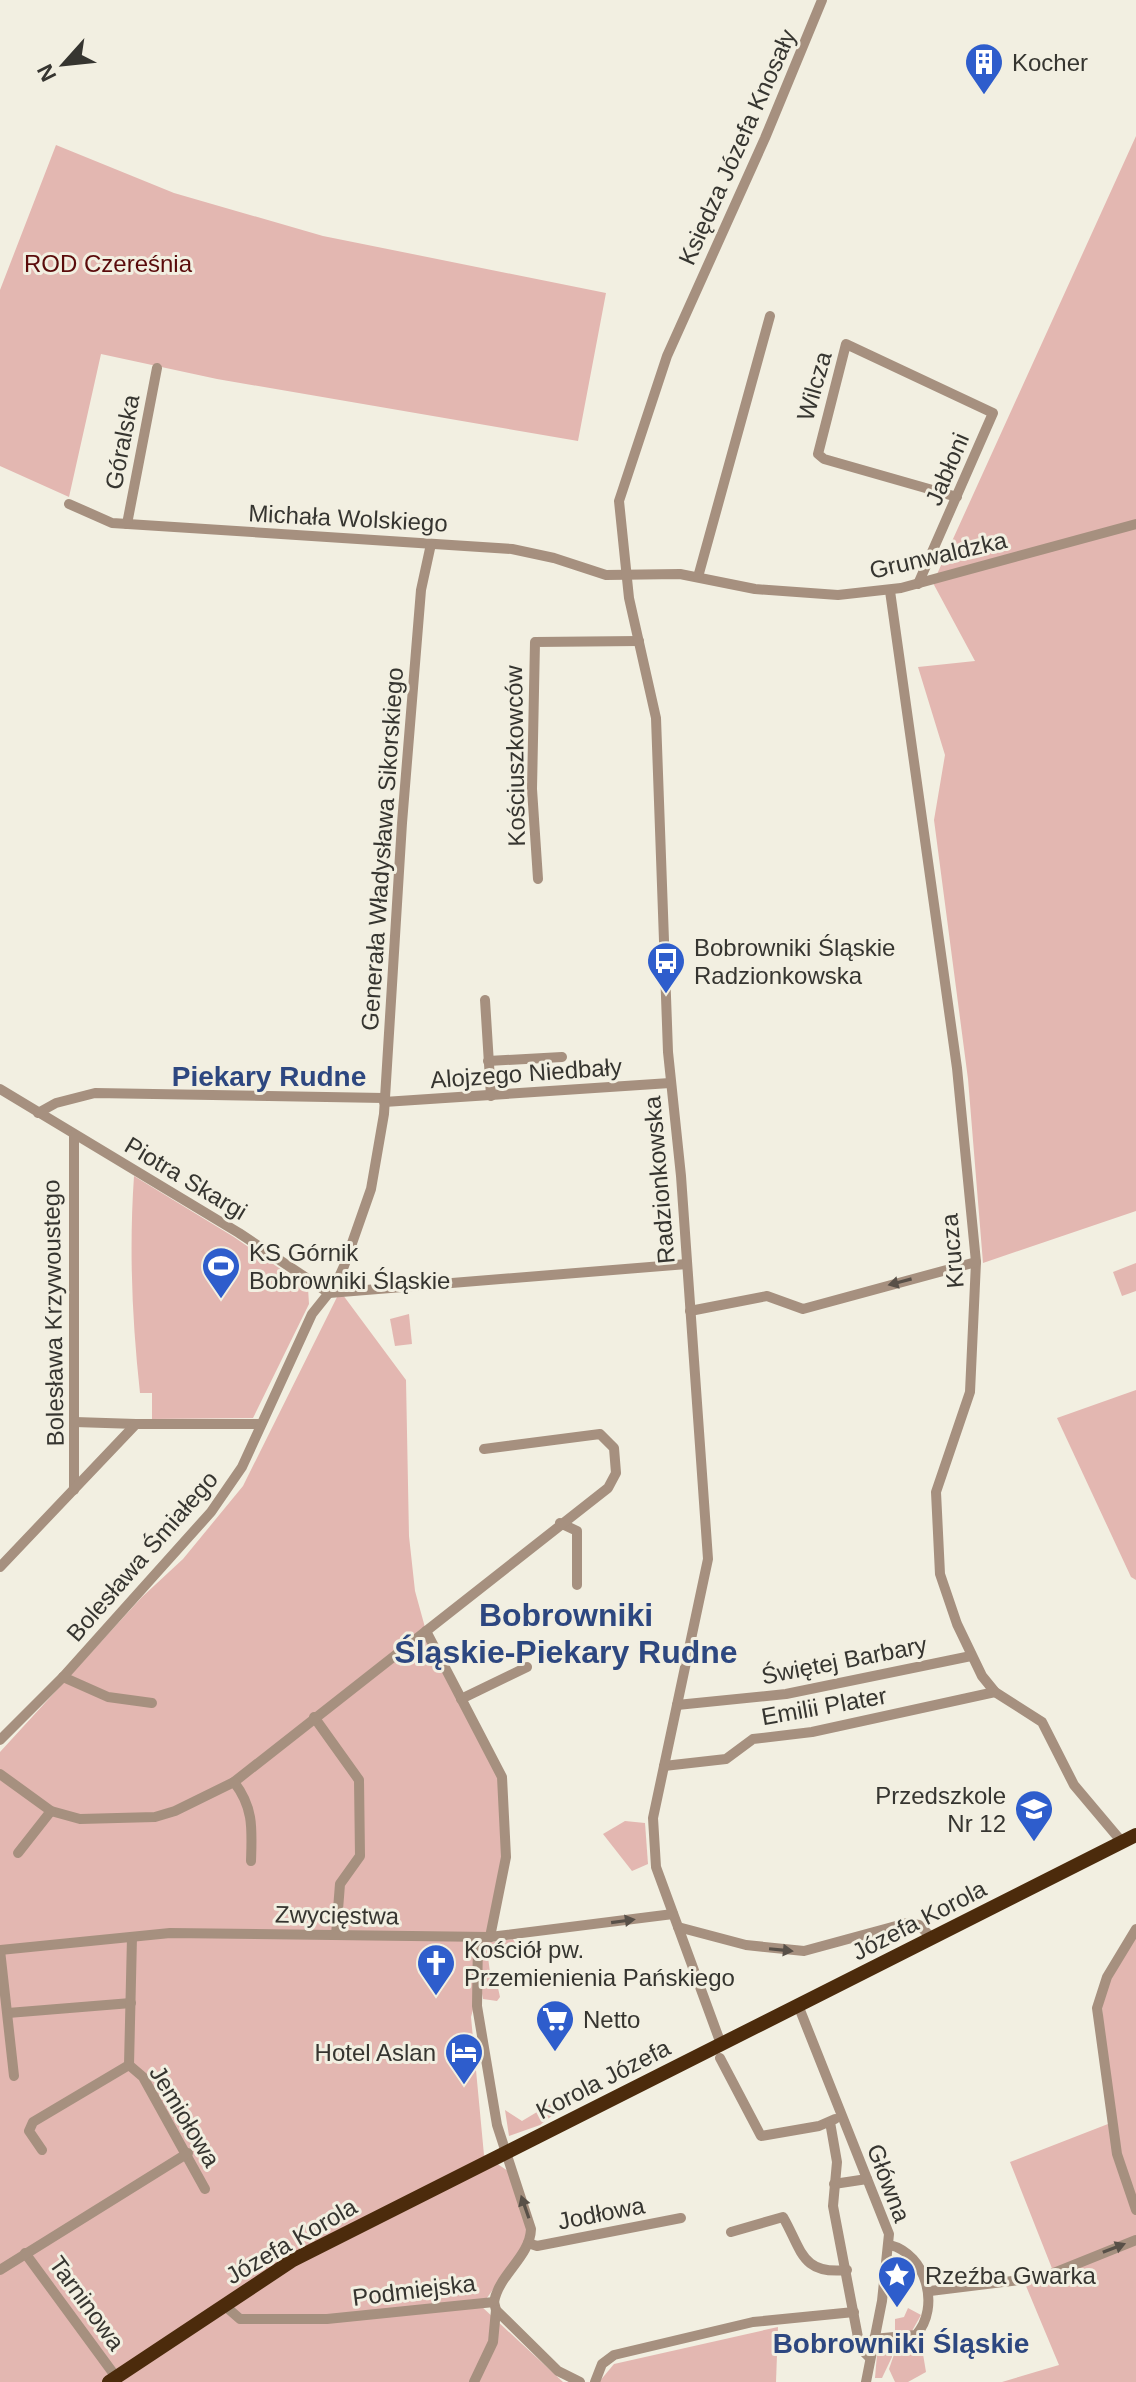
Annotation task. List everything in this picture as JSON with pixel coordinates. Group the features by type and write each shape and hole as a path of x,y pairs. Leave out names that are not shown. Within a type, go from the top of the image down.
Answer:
{"highway":[{"name":"Józefa Korola","path":"720,2051 798,2005 1136,1835"},
{"name":"Korola Józefa","path":"504,2153 720,2051"},
{"name":"Józefa Korola","path":"112,2380 293,2260 504,2153"}],"street":[{"name":"Księdza Józefa Knosały","path":"686,310 765,138 822,0"},
{"name":"Radzionkowska","path":"686,310 662,369 621,490 619,523 625,577 656,718 670,1083 687,1264 708,1559 664,1766 652,1845 656,1867 720,2051 761,2136 830,2122"},
{"path":"698,577 770,316"},
{"name":"Wilcza","path":"957,497 824,459 818,454 846,344 993,413"},
{"name":"Góralska","path":"127,524 157,368"},
{"name":"Jabłoni","path":"918,584 993,413"},
{"name":"Michała Wolskiego","path":"69,504 101,519 127,524 533,553 606,575 625,577"},
{"name":"Grunwaldzka","path":"625,577 666,573 797,594 890,591 1136,524"},
{"name":"Generała Władysława Sikorskiego","path":"329,1293 344,1266 371,1189 384,1100 421,590 431,544"},
{"name":"Krucza","path":"890,591 957,1068 976,1262 970,1392 936,1492 940,1574 971,1656 995,1692 1042,1722 1074,1785 1122,1842"},
{"name":"Kościuszkowców","path":"538,879 532,789 535,642 639,641"},
{"path":"485,1000 491,1096"},
{"path":"488,1061 562,1057"},
{"name":"Alojzego Niedbały","path":"38,1113 41,1109 95,1093 384,1100 670,1083"},
{"name":"Piotra Skargi","path":"0,1089 239,1233 329,1293"},
{"name":"Bolesława Krzywoustego","path":"74,1135 74,1490"},
{"path":"690,1311 767,1296 803,1309 811,1308 976,1262"},
{"path":"329,1293 687,1264"},
{"name":"Bolesława Śmiałego","path":"0,1740 63,1677 211,1512 242,1467 312,1314 329,1293"},
{"path":"75,1422 261,1424"},
{"path":"0,1567 136,1424"},
{"path":"0,1774 51,1811 80,1819 155,1817 234,1782 608,1488 616,1473 614,1448 600,1434 484,1449"},
{"path":"560,1523 577,1531 577,1585"},
{"path":"426,1631 502,1777 506,1857 490,1937"},
{"name":"Świętej Barbary","path":"677,1705 786,1694 971,1656"},
{"path":"461,1699 527,1667"},
{"path":"63,1677 108,1697 152,1703"},
{"name":"Emilii Plater","path":"664,1766 726,1759 753,1739 812,1732 995,1692"},
{"path":"314,1717 359,1780 360,1856 340,1884 336,1935"},
{"path":"234,1782 248,1799 252,1813 251,1861"},
{"path":"0,1786 14,1785"},
{"path":"18,1853 51,1811"},
{"name":"Zwycięstwa","path":"0,1950 170,1933 478,1938 673,1914"},
{"path":"678,1927 785,1951 831,1945 907,1923 919,1925 932,1938"},
{"path":"1136,1929 1107,1977 1097,2008 1117,2154 1136,2210"},
{"name":"Jemiołowa","path":"129,2065 132,1937"},
{"path":"474,2382 493,2342 497,2291 528,2243 529,2216 504,2153 477,2006 478,1938"},
{"path":"0,1950 14,2076"},
{"path":"8,2013 131,2003"},
{"name":"Główna","path":"798,2005 890,2245 866,2382"},
{"name":"Jemiołowa","path":"42,2150 29,2131 33,2122 129,2065"},
{"name":"Jemiołowa","path":"129,2065 143,2077 183,2156 205,2189"},
{"path":"841,2117 830,2122 837,2162 833,2206 860,2348 869,2357"},
{"path":"0,2270 183,2156"},
{"path":"834,2184 867,2179"},
{"path":"731,2232 783,2217 813,2267 847,2270"},
{"name":"Jodłowa","path":"528,2243 560,2242 681,2218"},
{"path":"930,2291 1044,2277 1136,2240"},
{"path":"873,2339 916,2335 928,2309 930,2291 911,2261 897,2247 890,2245"},
{"name":"Tarninowa","path":"25,2253 112,2380"},
{"name":"Podmiejska","path":"224,2305 240,2319 327,2319 495,2306 558,2371 580,2382"},
{"path":"595,2382 602,2364 614,2355 753,2322 854,2312"},
{"path":"493,2342 517,2330"}],"green space":[{"path":"1136,136 1136,1211 983,1263 968,1079 934,820 945,755 918,667 975,661 933,583"},
{"name":"ROD Czereśnia","path":"56,145 174,193 323,236 606,293 578,441 217,379 101,354 69,497 0,466 0,290"},
{"name":"KS Górnik Bobrowniki Śląskie","path":"134,1176 234,1237 308,1288 309,1304 253,1418 152,1419 152,1393 140,1393 135,1339 132,1257"},
{"path":"1136,1263 1136,1291 1122,1296 1113,1272"},
{"path":"340,1291 406,1380 409,1536 415,1591 426,1631 498,1778 506,1827 492,1942 513,1939 518,1948 505,1951 504,1947 496,1949 495,1956 488,1957 492,1988 498,1988 500,1997 497,2001 483,1999 480,1983 471,2017 484,2155 508,2171 529,2232 516,2258 481,2306 563,2382 0,2382 0,1752 142,1597 183,1559 243,1486"},
{"path":"409,1314 412,1344 395,1346 390,1319"},
{"path":"1136,1390 1136,1580 1131,1577 1057,1418"},
{"path":"625,1821 645,1823 648,1864 632,1871 603,1834"},
{"path":"1136,1927 1136,2382 1002,2382 1059,2365 1026,2286 1055,2276 1010,2162 1108,2124 1101,1986"},
{"path":"552,2103 557,2112 540,2125 509,2136 505,2110 522,2121"},
{"path":"908,2308 921,2315 912,2331 895,2334 895,2319 904,2317"},
{"path":"778,2327 776,2382 599,2382 614,2364"},
{"path":"916,2342 922,2348 926,2372 908,2382 895,2382 889,2369 898,2343"},
{"path":"891,2344 892,2357 882,2378 875,2378 877,2354"}],"place":[{"name":"Kocher","path":"984,96"},
{"name":"Bobrowniki Śląskie Radzionkowska","path":"666,995"},
{"name":"KS Górnik Bobrowniki Śląskie","path":"221,1300"},
{"name":"Przedszkole Nr 12","path":"1034,1843"},
{"name":"Kościół pw. Przemienienia Pańskiego","path":"436,1997"},
{"name":"Netto","path":"555,2053"},
{"name":"Hotel Aslan","path":"464,2086"},
{"name":"Rzeźba Gwarka","path":"897,2309"}],"district":[{"name":"Piekary Rudne","path":"269,1076"},
{"name":"Bobrowniki Śląskie-Piekary Rudne","path":"566,1634"},
{"name":"Bobrowniki Śląskie","path":"901,2343"}]}
